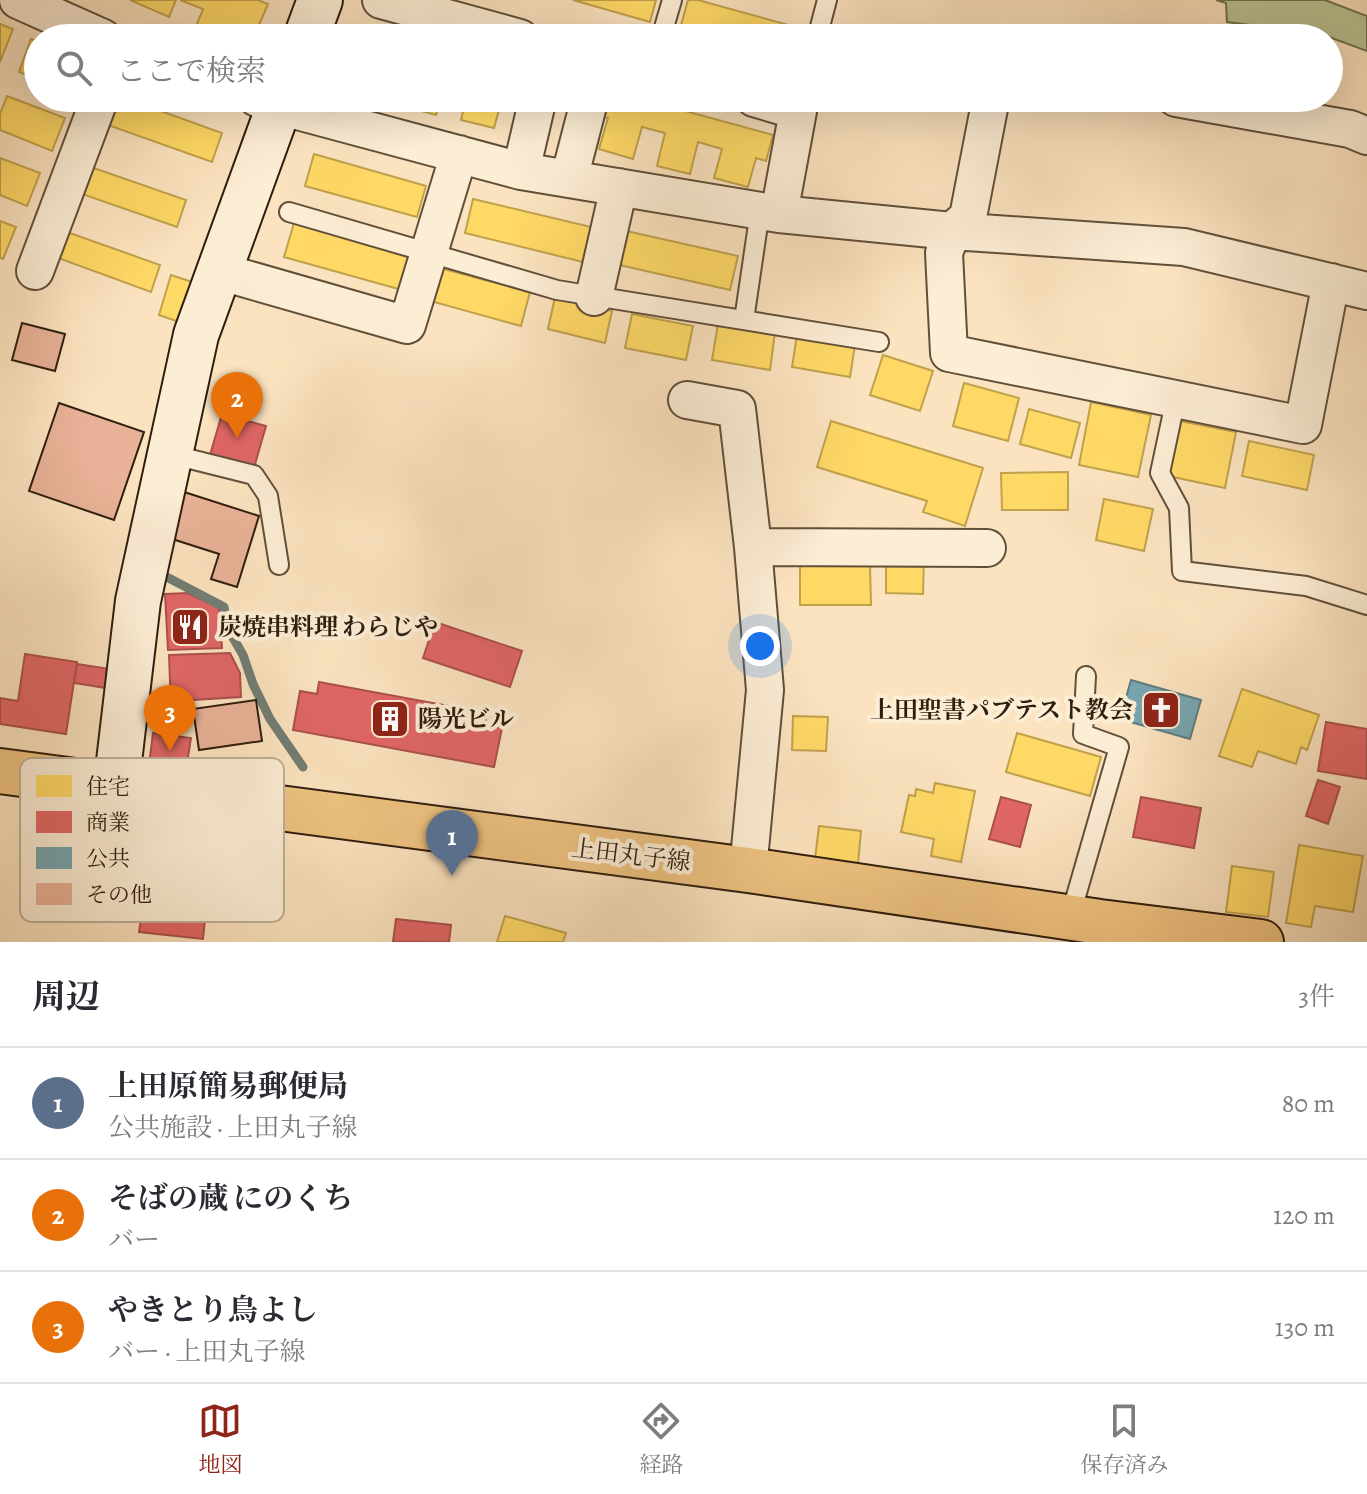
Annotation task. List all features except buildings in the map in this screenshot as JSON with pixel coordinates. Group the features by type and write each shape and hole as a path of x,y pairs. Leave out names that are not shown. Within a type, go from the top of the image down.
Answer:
{"main road":[{"name":"上田丸子線","path":"0,771 20,774"},
{"name":"上田丸子線","path":"284,809 748,870 1083,927 1261,942"}],"street":[{"path":"18,0 93,22"},
{"path":"311,24 320,0"},
{"path":"381,0 469,24"},
{"path":"35,271 95,112"},
{"path":"119,758 138,601 196,335 222,272 270,112"},
{"path":"312,112 521,171 770,212 952,231 1184,247 1367,291"},
{"path":"521,171 535,112"},
{"path":"569,179 586,112"},
{"path":"770,212 798,112"},
{"path":"988,112 968,217 952,231 944,253 949,353 1303,425 1331,282"},
{"path":"1255,112 1350,129 1367,136"},
{"path":"222,272 407,325 459,154"},
{"path":"594,297 619,187"},
{"path":"687,400 737,409 765,690 748,870"},
{"path":"753,547 987,548"}],"lane":[{"path":"665,24 672,0"},
{"path":"821,24 827,0"},
{"path":"289,212 557,290 879,342"},
{"path":"744,320 770,212"},
{"path":"1176,398 1160,473 1179,508 1182,571 1306,586 1367,605"},
{"path":"170,454 254,475 268,496 279,565"},
{"path":"1083,927 1119,747 1083,734 1086,676"}],"green space":[{"path":"1216,0 1325,0 1367,16 1367,51 1343,42 1343,24 1227,22 1226,3"}],"waterway":[{"path":"161,574 224,607 228,629 243,655 270,719 303,767"}],"place":[{"name":"そばの蔵 にのくち","path":"237,438"},
{"name":"炭焼串料理 わらじや","path":"190,627"},
{"name":"上田聖書パブテスト教会","path":"1161,710"},
{"name":"陽光ビル","path":"390,719"},
{"name":"やきとり鳥よし","path":"170,751"},
{"name":"上田原簡易郵便局","path":"452,876"}]}
